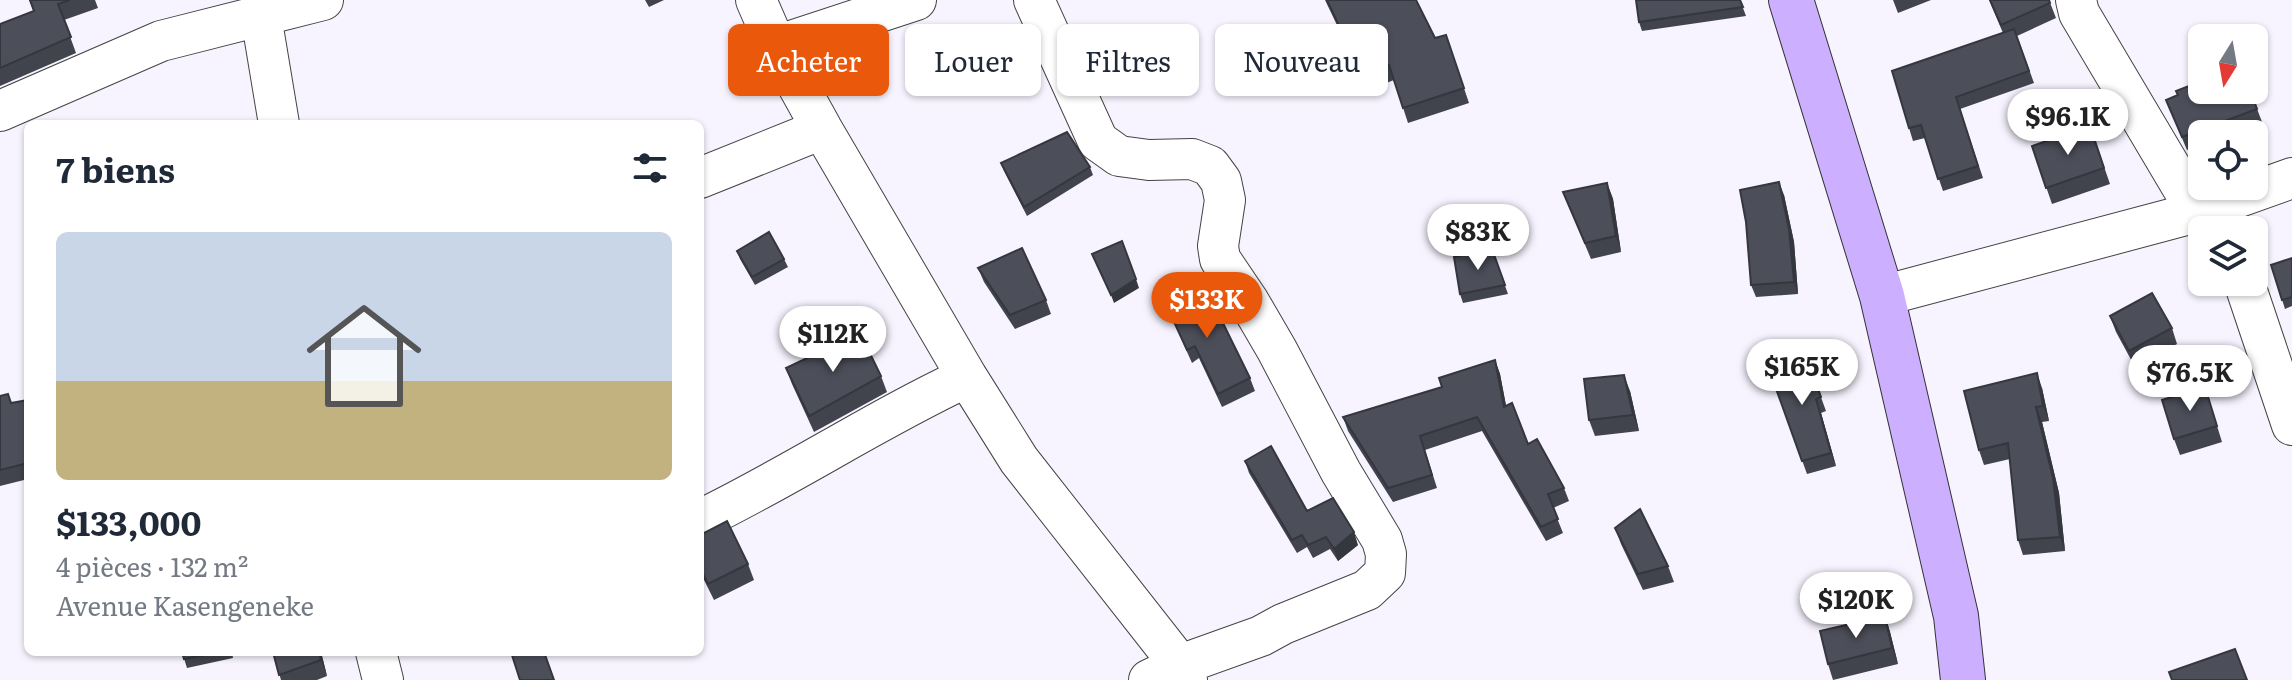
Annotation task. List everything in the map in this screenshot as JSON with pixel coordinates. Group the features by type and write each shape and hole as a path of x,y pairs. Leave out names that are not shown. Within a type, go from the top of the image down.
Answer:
{"street":[{"path":"756,0 766,24"},
{"path":"843,24 916,0"},
{"path":"804,96 967,377 1019,460 1172,675 1311,611 1367,590 1385,573 1386,554 1382,540 1341,472 1277,350 1220,259 1218,246 1225,200 1221,181 1210,166 1192,159 1149,160 1119,156 1098,141 1034,0"},
{"path":"1791,0 1882,296 1956,616 1963,680"},
{"path":"2076,0 2079,13 2214,215"},
{"path":"0,111 161,41 308,2"},
{"path":"261,16 278,120"},
{"path":"704,176 822,129"},
{"path":"1882,296 2214,215 2292,178"},
{"path":"2249,296 2292,425"},
{"path":"704,518 751,496 915,401 967,377"},
{"path":"377,656 383,680"}],"building":[{"path":"30,0 70,0 58,4 71,37 0,68 0,24 34,11"},
{"path":"1327,0 1416,0 1435,38 1446,35 1464,88 1403,108 1388,65 1388,24 1338,24"},
{"path":"1636,0 1740,0 1743,7 1639,22"},
{"path":"1990,0 2049,0 2050,3 2001,25"},
{"path":"2014,29 2029,71 1956,97 1978,166 1938,179 1921,125 1909,128 1892,71"},
{"path":"2188,86 2188,104 2255,104 2257,109 2228,120 2188,120 2188,135 2182,137 2166,100 2178,95 2176,91"},
{"path":"2090,126 2104,168 2046,188 2032,146"},
{"path":"1067,132 1090,167 1024,207 1001,163"},
{"path":"1779,182 1789,229 1794,282 1751,285 1740,190"},
{"path":"1607,183 1616,236 1585,243 1563,192"},
{"path":"769,232 784,259 752,277 737,251"},
{"path":"1122,241 1136,279 1111,295 1092,254"},
{"path":"1022,248 1046,300 1010,315 978,268"},
{"path":"1492,249 1505,285 1460,294 1454,257"},
{"path":"2292,258 2292,297 2282,300 2271,265"},
{"path":"1193,288 1204,314 1217,311 1250,378 1218,394 1195,346 1187,350 1163,298"},
{"path":"2152,293 2172,328 2129,351 2110,316"},
{"path":"860,333 881,376 809,416 786,368"},
{"path":"1806,356 1821,397 1816,399 1831,453 1802,461 1769,369"},
{"path":"1495,360 1504,407 1512,403 1528,444 1537,439 1564,488 1548,494 1558,519 1541,527 1477,417 1420,436 1432,475 1388,488 1343,417 1442,387 1439,378"},
{"path":"2037,373 2043,406 2036,407 2053,478 2060,537 2018,540 2008,443 1979,450 1964,391"},
{"path":"1624,375 1633,415 1589,420 1584,379"},
{"path":"2205,387 2217,426 2174,439 2162,400"},
{"path":"8,394 11,403 24,401 24,464 0,470 0,396"},
{"path":"1271,446 1307,511 1333,498 1354,532 1334,549 1326,537 1308,545 1302,535 1292,540 1245,461"},
{"path":"1640,509 1668,566 1638,574 1615,528"},
{"path":"727,521 748,564 708,584 704,576 704,533"},
{"path":"1885,616 1892,648 1828,664 1820,631"},
{"path":"2235,649 2247,680 2172,680 2169,672"},
{"path":"274,656 320,656 321,660 279,675"},
{"path":"512,656 545,656 554,680 520,680"}]}
